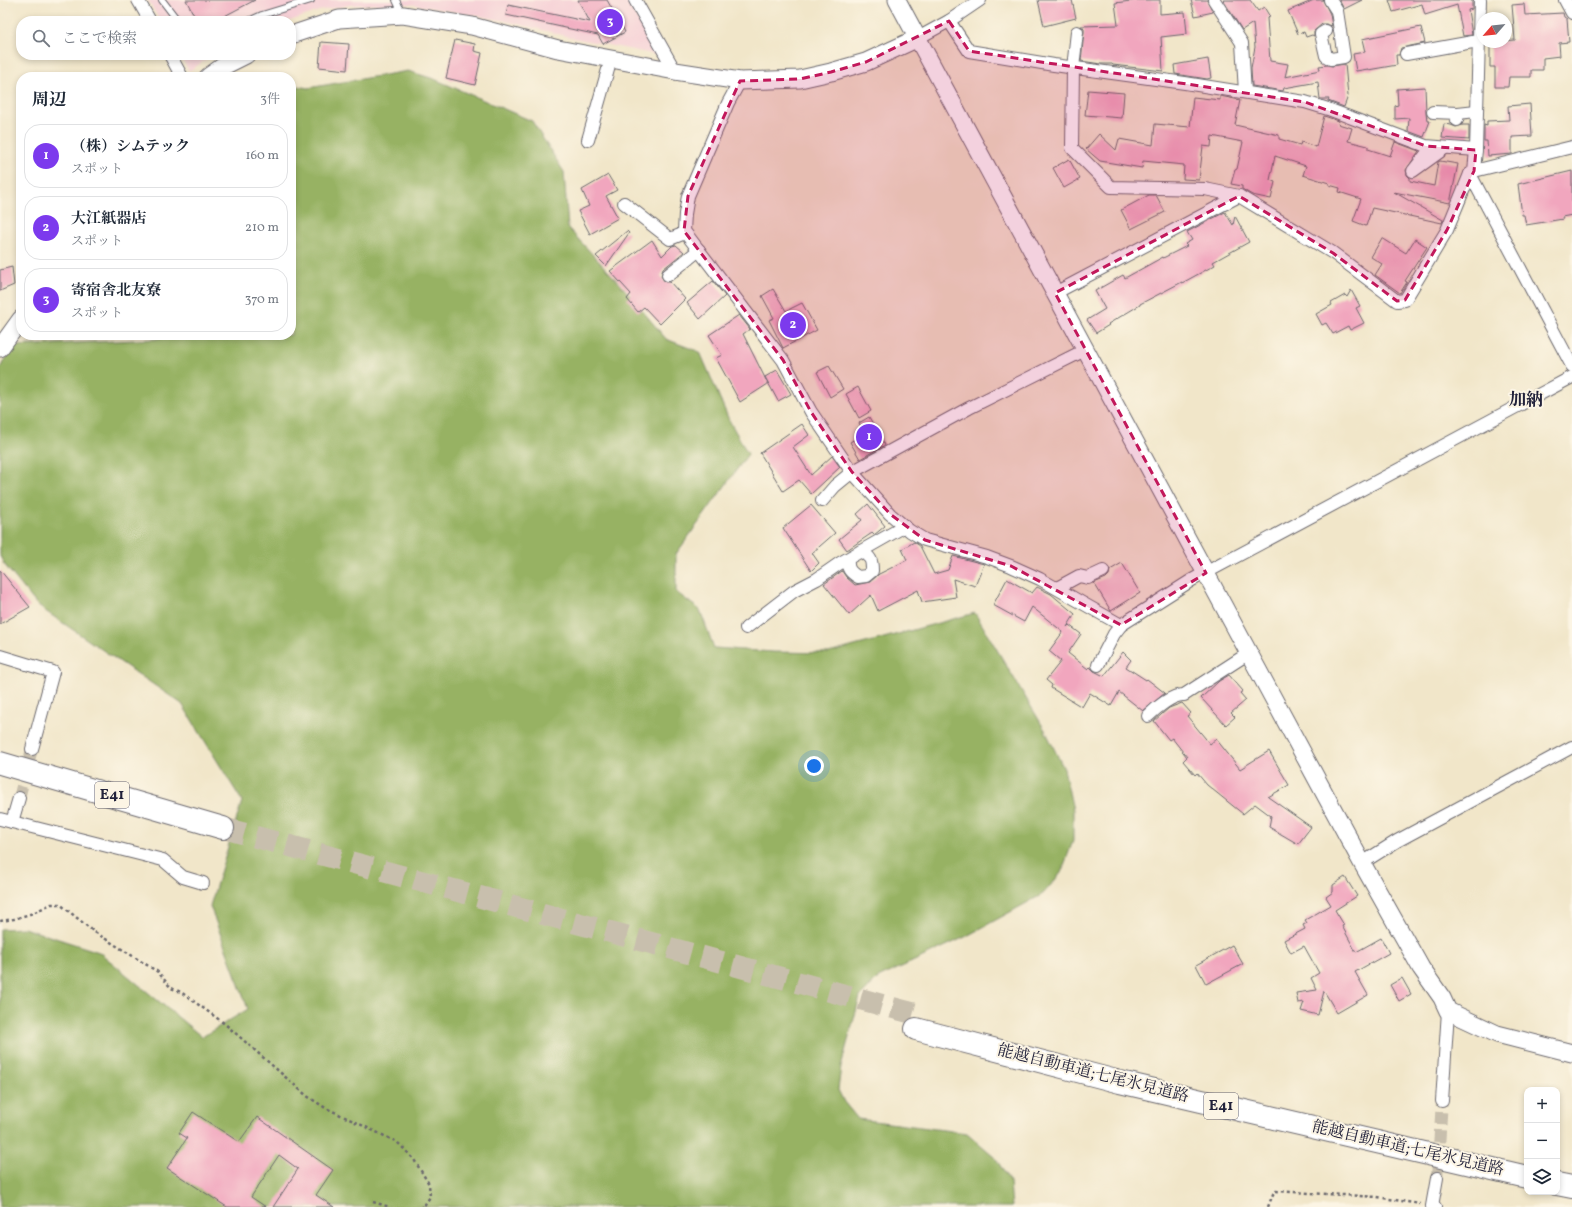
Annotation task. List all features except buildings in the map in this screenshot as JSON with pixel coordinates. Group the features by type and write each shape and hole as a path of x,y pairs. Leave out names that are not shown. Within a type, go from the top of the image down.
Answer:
{"highway":[{"name":"E41","path":"0,763 222,833 0,777"},
{"name":"能越自動車道;七尾氷見道路","path":"1524,1162 1446,1147 920,1022 1120,1082 1524,1176"},
{"path":"1560,1171 1572,1173"},
{"path":"1560,1185 1572,1187"}],"street":[{"path":"138,0 147,16"},
{"path":"635,0 676,71"},
{"path":"897,0 1362,863 1421,968 1442,998 1448,1011 1442,1101"},
{"path":"296,33 339,18 400,8 558,49 676,71 740,81 800,79 866,62 918,38 949,21 980,0"},
{"path":"1214,0 1242,43 1245,92"},
{"path":"1326,31 1321,34 1326,56 1331,59 1344,57 1336,11 1330,0"},
{"path":"1479,12 1480,0"},
{"path":"1565,0 1572,13"},
{"path":"949,21 969,51 1072,68 1245,92 1305,102 1328,109 1426,146 1476,150"},
{"path":"1077,32 1072,68 1072,148 1110,187 1205,189 1239,196 1333,253 1397,301 1405,300 1447,230 1472,172 1476,150 1478,48"},
{"path":"1406,54 1476,41"},
{"path":"588,140 611,59"},
{"path":"173,60 179,72"},
{"path":"215,72 236,60"},
{"path":"740,81 725,110 688,196 684,214 684,231 783,360 811,412 852,472 890,514 925,540 986,557 1011,566 1057,588 1121,625"},
{"path":"1433,112 1458,116 1476,111"},
{"path":"1432,147 1413,171 1445,148"},
{"path":"1472,172 1572,147"},
{"path":"1472,172 1572,366"},
{"path":"1055,293 1239,196"},
{"path":"624,203 670,239 685,233"},
{"path":"668,275 699,250"},
{"path":"0,348 16,326"},
{"path":"822,501 835,486 852,472 969,408 1085,350"},
{"path":"1098,665 1114,634 1121,625 1192,580 1572,377"},
{"path":"746,628 794,591 817,580 861,551 905,526"},
{"path":"848,559 847,566 850,572 858,577 866,576 872,571 872,564 870,557 861,551"},
{"path":"1057,588 1079,576 1088,578 1103,570"},
{"path":"1148,716 1165,701 1169,701 1180,695 1184,695 1249,653"},
{"path":"0,656 52,672 32,749"},
{"path":"1362,863 1397,841 1572,747"},
{"path":"19,798 6,820 162,860 183,877 203,882"},
{"path":"1448,1011 1497,1034 1572,1054"},
{"path":"1433,1207 1437,1178"}],"lane":[{"path":"162,0 174,16"},
{"path":"260,16 311,0"}],"path":[{"path":"0,921 14,919 51,904 60,904 93,931 158,972 171,988 181,992 225,1024 307,1096 324,1107 397,1142 413,1158 429,1184 430,1197 421,1207"},
{"path":"1268,1207 1273,1194 1276,1191 1377,1197 1433,1207"},
{"path":"373,1202 390,1207"}],"highlighted area":[{"path":"949,21 969,51 1305,102 1426,146 1476,150 1474,171 1447,230 1405,300 1397,301 1333,253 1239,196 1055,293 1206,573 1121,625 1011,566 925,540 890,514 852,472 811,412 783,360 684,231 688,196 740,81 800,79 866,62"}],"shaded area":[{"path":"148,0 627,0 657,55 574,38 506,21 410,4 350,5 319,11 296,19 296,16 157,16"},
{"path":"183,60 206,60 189,71"}],"green space":[{"path":"408,71 434,79 532,121 564,172 568,228 621,285 666,339 700,352 729,420 748,454 676,554 676,592 700,610 714,648 773,652 829,653 975,613 1045,730 1064,769 1073,810 1073,841 1061,873 1043,894 965,937 878,978 860,997 841,1066 838,1090 844,1102 858,1119 967,1133 995,1157 1010,1182 1012,1207 0,1207 0,929 24,928 99,952 202,1037 248,1009 210,906 242,801 182,704 38,606 4,564 0,556 0,368 14,346 136,340 296,340 296,86 308,88"}],"tunnel":[{"path":"19,798 32,749"},
{"path":"223,828 923,1016"},
{"path":"1437,1178 1442,1101"}],"place":[{"name":"寄宿舎北友寮","path":"610,22"},
{"name":"大江紙器店","path":"793,325"},
{"name":"（株）シムテック","path":"869,437"}],"district":[{"name":"加納","path":"1526,400"}]}
